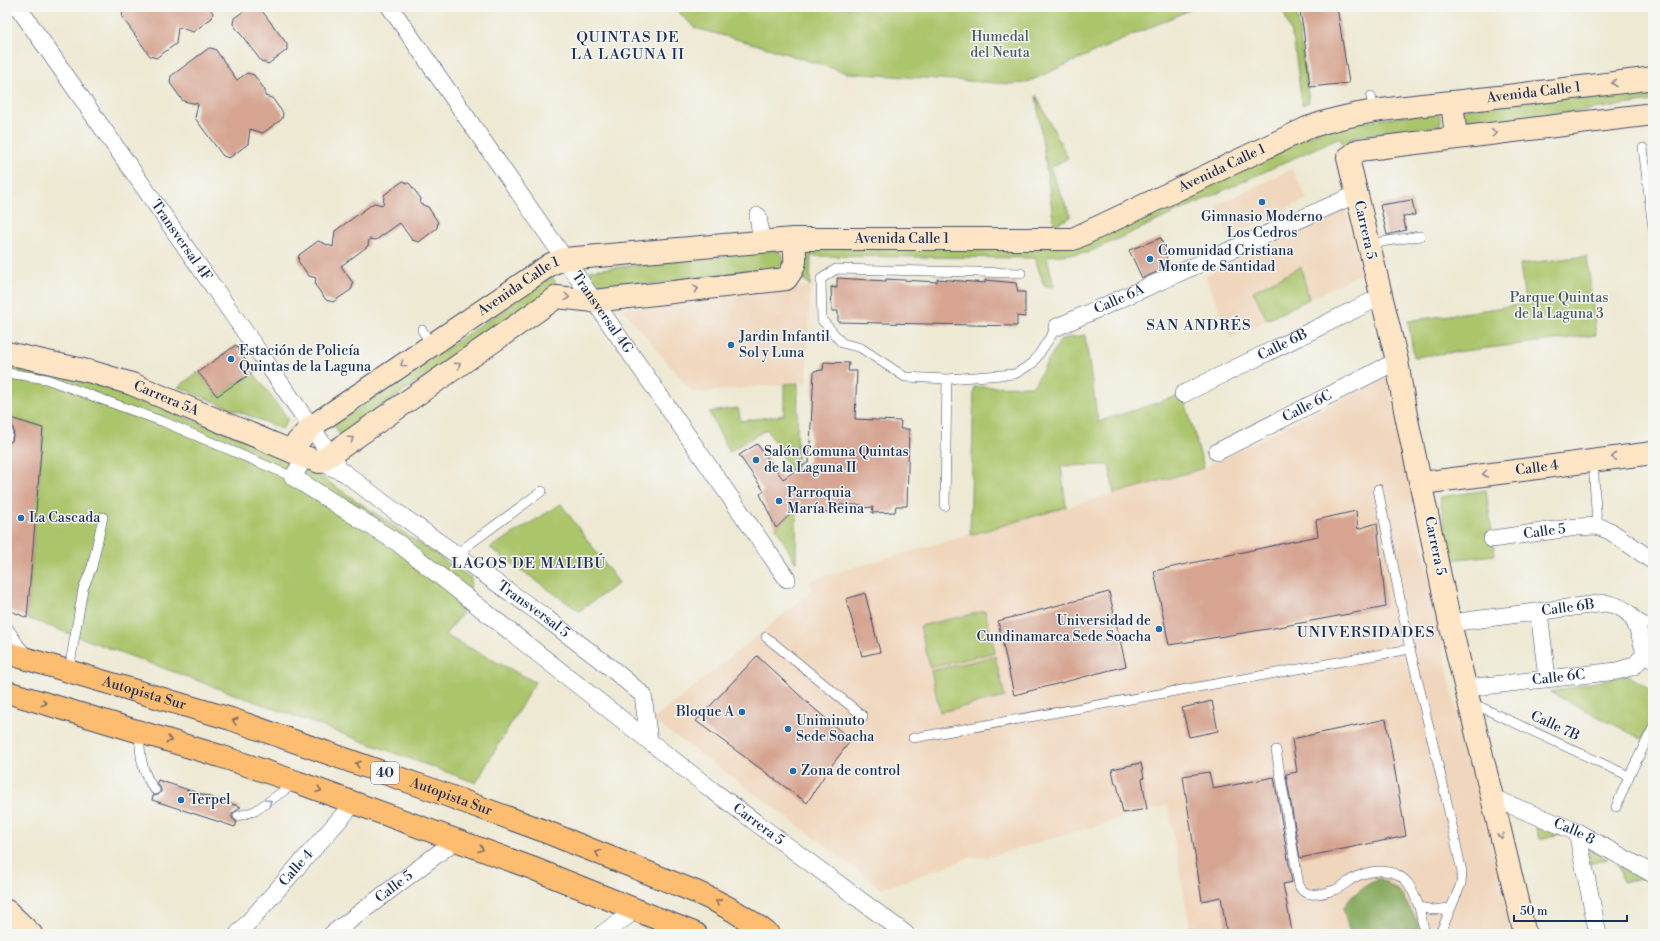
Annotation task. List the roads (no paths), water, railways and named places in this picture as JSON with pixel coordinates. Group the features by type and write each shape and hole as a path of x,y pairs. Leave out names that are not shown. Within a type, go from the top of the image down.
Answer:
{"highway":[{"name":"Autopista Sur","path":"7,653 69,670 231,719 444,794 544,831 696,892 717,902 760,928 784,934"},
{"path":"7,692 220,756 297,782 532,868 696,934"}],"main road":[{"name":"Avenida Calle 1","path":"311,456 312,427 427,337 551,264 564,259 793,239 1073,239 1307,128 1372,104 1452,102 1653,78"},
{"path":"1452,102 1456,137 1653,114"},
{"name":"Carrera 5","path":"1456,137 1359,150 1348,158 1397,361 1405,410 1422,483 1450,623 1525,934"},
{"name":"Avenida Calle 1","path":"311,456 557,297 594,301 786,279 794,269 796,257 793,239"},
{"name":"Carrera 5A","path":"7,353 92,372 132,384 311,456"},
{"name":"Calle 4","path":"1422,483 1653,452"},
{"path":"7,911 31,934"}],"street":[{"name":"Transversal 4F","path":"18,7 312,427 311,456"},
{"name":"Transversal 4G","path":"390,7 787,579"},
{"name":"Calle 6A","path":"1057,327 1357,194"},
{"path":"758,216 762,242"},
{"name":"Calle 6B","path":"1183,394 1382,296"},
{"name":"Calle 6C","path":"1217,452 1397,361"},
{"path":"293,477 311,456"},
{"name":"Transversal 5","path":"311,456 345,473 391,508 548,620 644,695 649,741"},
{"name":"Carrera 5","path":"293,477 398,543 712,790 906,934"},
{"path":"1597,526 1610,531 1653,561"},
{"name":"Calle 5","path":"1492,540 1577,527 1597,526"},
{"name":"Calle 6B","path":"1450,623 1605,603 1619,606 1627,611"},
{"path":"1627,611 1639,632 1649,657"},
{"path":"1539,612 1547,678"},
{"name":"Calle 6C","path":"1467,695 1547,678 1617,671 1634,666 1649,657"},
{"name":"Calle 8","path":"1493,798 1577,832 1653,874"},
{"name":"Calle 4","path":"238,934 354,803"},
{"path":"1577,832 1598,934"},
{"name":"Calle 5","path":"333,934 456,840"},
{"path":"602,934 636,910"}],"lane":[{"path":"1643,148 1653,228"},
{"path":"1368,244 1420,236"},
{"path":"1021,273 836,269 821,279 822,320 842,343 861,348 905,377 947,379 1015,374 1033,364 1057,327"},
{"path":"7,373 46,379 156,419 293,477"},
{"path":"944,506 947,379"},
{"path":"1592,460 1597,526"},
{"path":"1378,489 1410,649 1444,789 1462,872 1461,884 1440,934"},
{"path":"456,554 542,491"},
{"path":"69,670 83,588 92,567 103,517"},
{"path":"1627,611 1653,628"},
{"path":"7,626 19,644 33,660"},
{"path":"766,637 863,716"},
{"path":"913,738 1410,649"},
{"name":"Calle 7B","path":"1467,695 1629,776"},
{"path":"1616,807 1629,776 1653,728"},
{"path":"139,731 140,751 144,771 155,790"},
{"path":"1276,750 1301,890 1304,893 1312,894 1334,890 1358,876 1380,870 1393,872 1407,881 1413,890 1419,907 1425,934"},
{"path":"238,816 255,811 297,782"},
{"path":"1419,907 1433,910 1450,908"}],"place":[{"name":"Gimnasio Moderno Los Cedros","path":"1262,202"},
{"name":"Comunidad Cristiana Monte de Santidad","path":"1150,259"},
{"name":"Jardin Infantil Sol y Luna","path":"731,345"},
{"name":"Estación de Policía Quintas de la Laguna","path":"231,359"},
{"name":"Salón Comuna Quintas de la Laguna II","path":"756,460"},
{"name":"Parroquia María Reina","path":"779,501"},
{"name":"La Cascada","path":"21,518"},
{"name":"Universidad de Cundinamarca Sede Soacha","path":"1159,629"},
{"name":"Bloque A","path":"742,712"},
{"name":"Uniminuto Sede Soacha","path":"788,729"},
{"name":"Zona de control","path":"793,771"},
{"name":"Terpel","path":"181,800"}],"district":[{"name":"QUINTAS DE LA LAGUNA II","path":"628,46"},
{"name":"SAN ANDRÉS","path":"1199,325"},
{"name":"LAGOS DE MALIBÚ","path":"529,563"},
{"name":"UNIVERSIDADES","path":"1366,632"}],"park label":[{"name":"Humedal del Neuta","path":"1000,46"},
{"name":"Parque Quintas de la Laguna 3","path":"1559,306"}]}
